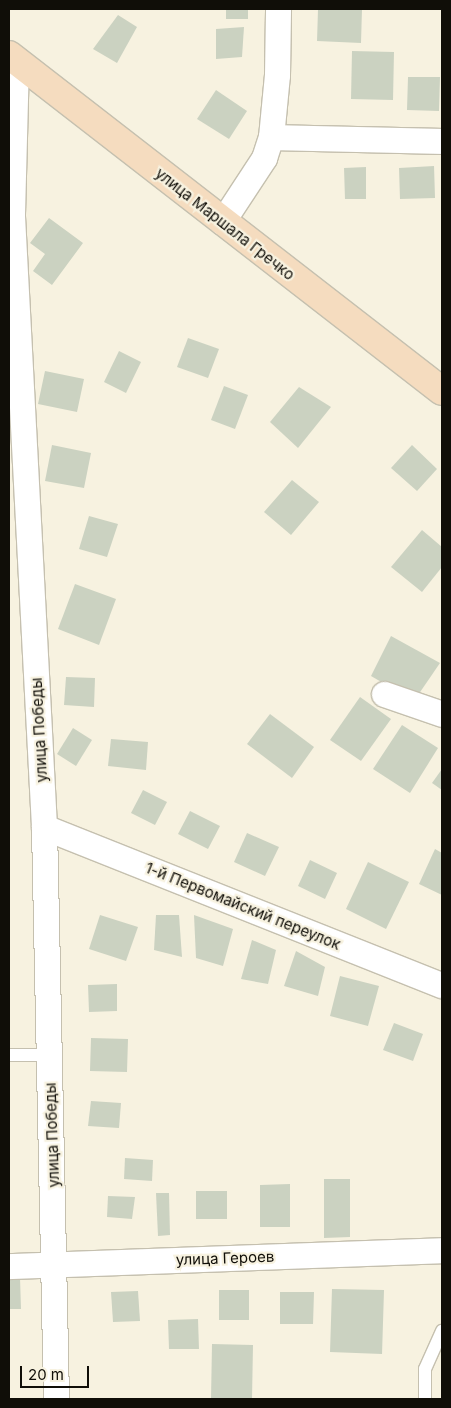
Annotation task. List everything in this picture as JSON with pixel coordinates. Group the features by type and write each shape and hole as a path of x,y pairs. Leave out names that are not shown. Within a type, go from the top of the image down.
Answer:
{"main road":[{"name":"улица Маршала Гречко","path":"13,58 442,391"}],"street":[{"path":"222,222 264,158 271,137 278,75 278,9"},
{"name":"улица Победы","path":"13,58 12,216 17,466 44,827 55,1264 56,1399"},
{"path":"271,137 442,141"},
{"path":"384,694 442,714"},
{"name":"1-й Первомайский переулок","path":"44,827 442,985"},
{"name":"улица Героев","path":"9,1266 442,1250"}],"lane":[{"path":"9,1055 50,1055"},
{"path":"425,1399 425,1369 442,1331"}],"building":[{"path":"226,9 248,9 248,19 226,19"},
{"path":"318,9 362,9 361,43 317,41"},
{"path":"118,15 137,27 117,63 93,49"},
{"path":"244,27 242,57 216,59 216,29"},
{"path":"352,51 394,52 393,100 351,99"},
{"path":"408,77 440,77 439,111 407,110"},
{"path":"216,90 247,111 229,139 197,119"},
{"path":"434,166 435,198 400,199 399,168"},
{"path":"366,167 366,199 345,199 344,168"},
{"path":"49,218 83,243 52,285 33,271 45,254 30,243"},
{"path":"188,338 219,349 208,378 177,367"},
{"path":"119,351 141,362 126,393 104,382"},
{"path":"45,371 84,379 77,412 38,404"},
{"path":"224,386 248,395 235,429 211,420"},
{"path":"299,387 331,407 298,448 270,422"},
{"path":"52,445 91,453 84,488 45,481"},
{"path":"412,445 437,469 417,491 391,468"},
{"path":"292,480 319,502 291,535 264,512"},
{"path":"89,516 118,524 107,557 79,549"},
{"path":"422,530 442,547 442,567 422,592 391,567"},
{"path":"75,584 116,599 99,645 58,629"},
{"path":"391,636 440,663 414,701 371,676"},
{"path":"66,677 95,678 94,707 64,705"},
{"path":"360,697 391,719 361,761 330,740"},
{"path":"270,714 314,747 292,778 247,744"},
{"path":"402,725 438,748 410,793 373,769"},
{"path":"73,728 92,740 76,766 57,754"},
{"path":"111,739 148,742 146,770 108,766"},
{"path":"442,769 442,790 432,783"},
{"path":"143,790 167,802 155,825 131,813"},
{"path":"190,811 220,826 208,849 178,834"},
{"path":"247,833 279,847 265,876 234,862"},
{"path":"435,849 442,853 442,895 419,884"},
{"path":"310,860 337,873 325,899 298,886"},
{"path":"368,862 409,882 386,929 346,909"},
{"path":"100,915 138,927 126,961 89,949"},
{"path":"156,915 179,915 182,957 154,950"},
{"path":"194,915 233,929 223,966 196,958"},
{"path":"252,940 276,950 268,984 241,979"},
{"path":"296,951 325,967 318,996 284,986"},
{"path":"340,976 379,986 368,1026 330,1016"},
{"path":"117,984 117,1011 89,1012 88,985"},
{"path":"394,1023 423,1034 413,1061 383,1050"},
{"path":"91,1038 128,1039 127,1072 90,1071"},
{"path":"91,1101 121,1103 119,1128 88,1126"},
{"path":"125,1158 153,1160 152,1181 124,1179"},
{"path":"324,1179 350,1179 350,1237 324,1238"},
{"path":"290,1184 290,1227 260,1227 260,1185"},
{"path":"196,1191 227,1191 227,1219 196,1219"},
{"path":"156,1193 169,1193 170,1235 158,1236"},
{"path":"108,1196 135,1197 132,1219 107,1217"},
{"path":"9,1278 20,1278 21,1309 9,1309"},
{"path":"332,1289 384,1290 382,1354 330,1352"},
{"path":"219,1290 249,1290 249,1320 219,1320"},
{"path":"138,1291 140,1321 113,1322 111,1292"},
{"path":"280,1292 314,1292 313,1324 280,1324"},
{"path":"198,1319 199,1349 169,1349 168,1320"},
{"path":"212,1344 253,1345 252,1399 211,1399"}]}
